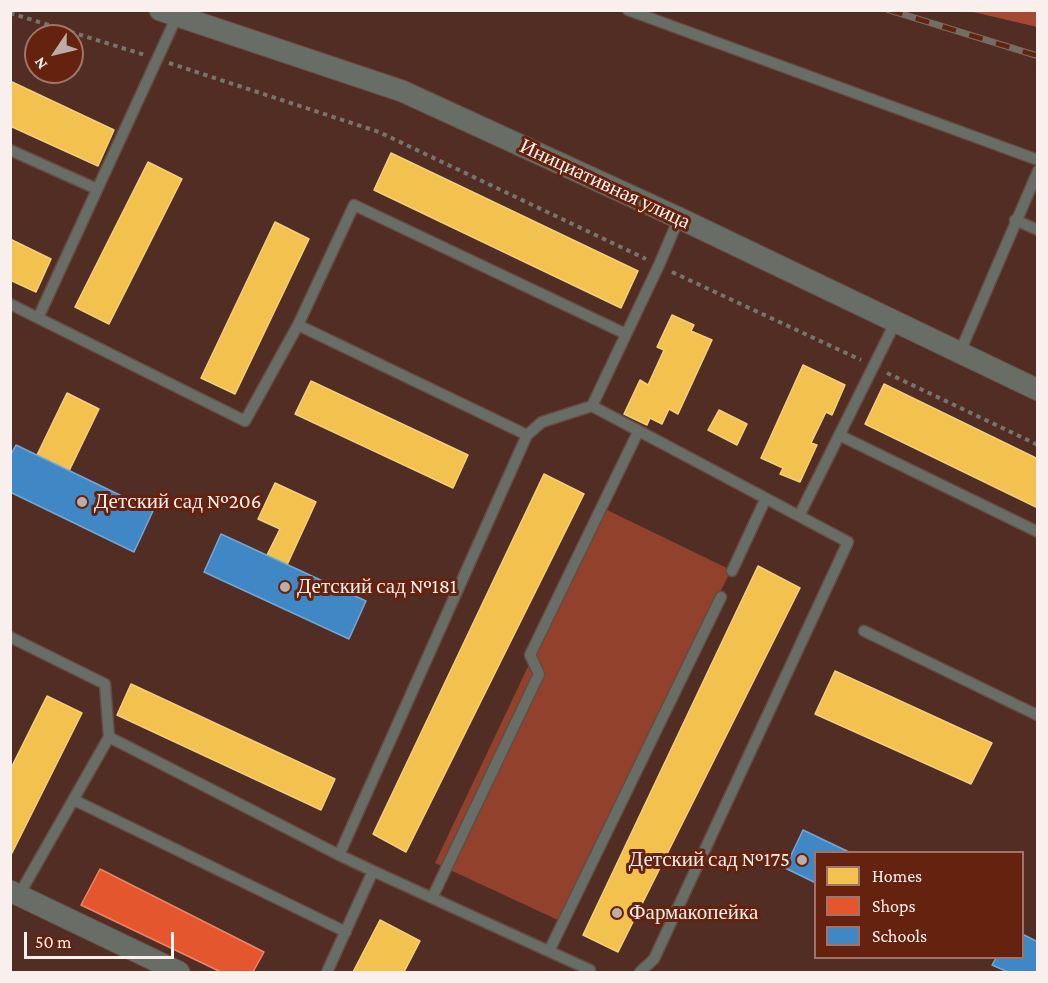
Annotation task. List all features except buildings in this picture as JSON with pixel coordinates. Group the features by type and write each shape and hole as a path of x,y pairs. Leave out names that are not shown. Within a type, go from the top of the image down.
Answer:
{"street":[{"name":"Инициативная улица","path":"169,13 402,91 679,218 1038,390"},
{"path":"15,893 179,972"}],"lane":[{"path":"628,10 1038,160"},
{"path":"38,318 158,59 169,13"},
{"path":"10,150 97,189"},
{"path":"960,352 1038,171"},
{"path":"10,304 245,421 298,325 354,205 626,334"},
{"path":"339,855 526,435 542,422 592,406 659,266 679,218"},
{"path":"1015,220 1038,230"},
{"path":"799,516 896,321"},
{"path":"298,325 526,435"},
{"path":"592,406 765,500 848,542 654,959 640,972"},
{"path":"432,898 538,674 531,655 638,432"},
{"path":"838,435 1038,532"},
{"path":"732,571 765,500"},
{"path":"549,951 721,597"},
{"path":"864,632 1037,715 1038,713"},
{"path":"10,637 105,684 109,737 74,801 15,893"},
{"path":"109,737 339,855 592,972"},
{"path":"74,801 346,932"},
{"path":"327,972 373,871"}],"path":[{"path":"10,13 379,132 1038,445"}],"shaded area":[{"path":"969,11 1037,11 1037,27"},
{"path":"603,508 731,570 560,921 435,863"}],"railway":[{"path":"889,10 1038,56"}],"place":[{"name":"Детский сад №206","path":"82,502"},
{"name":"Детский сад №181","path":"285,587"},
{"name":"Детский сад №175","path":"802,860"},
{"name":"Фармакопейка","path":"617,913"}]}
